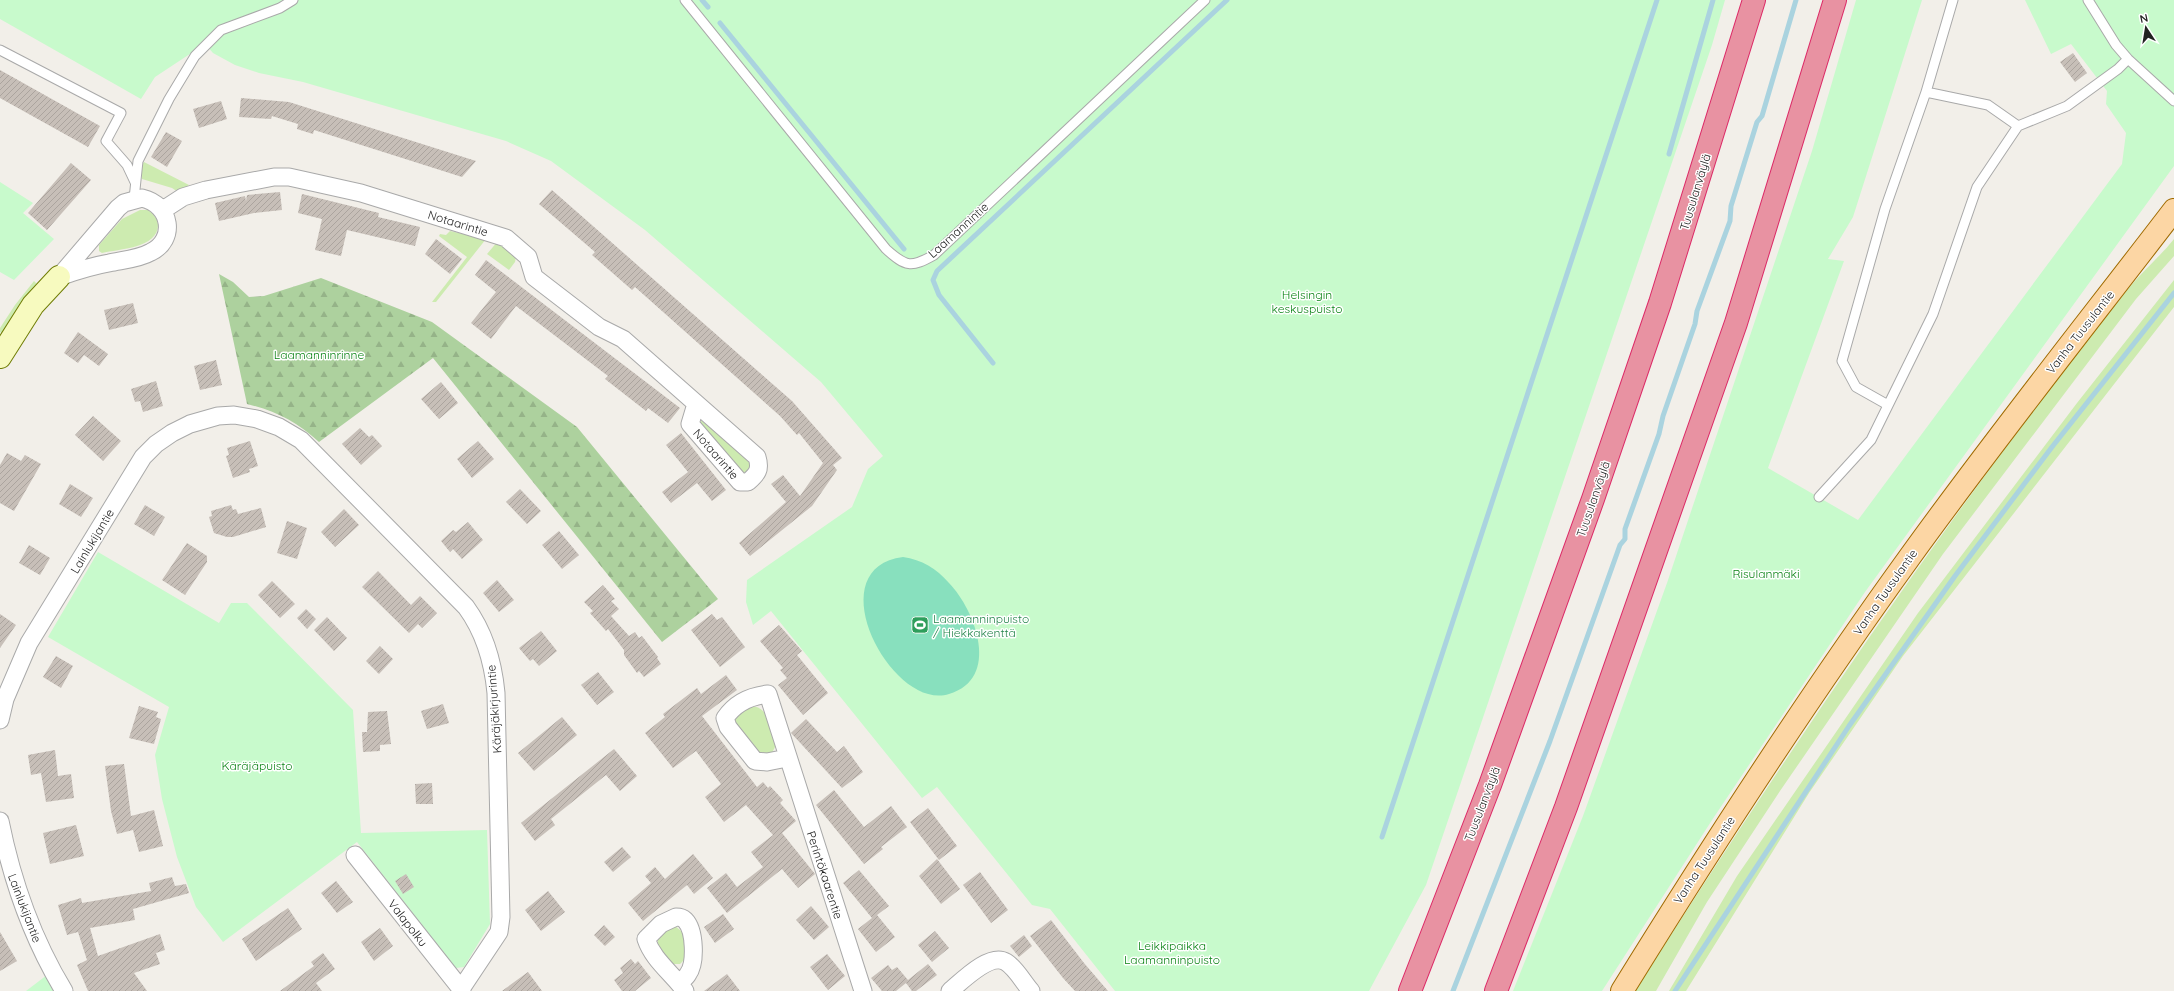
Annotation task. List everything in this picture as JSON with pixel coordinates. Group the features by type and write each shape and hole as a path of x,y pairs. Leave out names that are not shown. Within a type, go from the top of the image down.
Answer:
{"highway":[{"name":"Tuusulanväylä","path":"1410,991 1490,785 1593,499 1660,303 1754,0"},
{"path":"1496,991 1566,807 1736,323 1835,0"}],"main road":[{"name":"Vanha Tuusulantie","path":"1622,991 1702,861 1825,677 1909,558 1992,445 2174,210"}],"street":[{"name":"Notaarintie","path":"163,210 183,197 206,190 257,180 289,177 361,193 506,238 528,257 534,277 598,327 623,339 757,457 759,465 758,473 748,482 740,482 690,424 696,404"},
{"path":"0,357 33,305 118,208 134,199 151,200 163,210 167,224 166,232 163,241 151,252 90,267 59,277"},
{"name":"Lainlukijantie","path":"0,720 4,699 29,643 143,457 172,433 190,424 210,418 234,415"},
{"name":"Käräjäkirjurintie","path":"234,415 257,419 279,427 301,440 466,606 477,622 486,644 494,671 496,693 501,917 499,932 461,990"},
{"name":"Perintökaarentie","path":"787,758 863,991"},
{"name":"Lainlukijantie","path":"0,821 9,866 29,923 40,948 64,991"},
{"name":"Valapolku","path":"355,855 461,990"},
{"path":"950,991 985,964 994,960 1004,961 1009,964 1030,991"}],"lane":[{"path":"134,199 138,161 169,99 194,56 221,30 280,8 293,0"},
{"name":"Laamannintie","path":"685,0 886,248 898,260 908,264 917,264 934,255 1205,0"},
{"path":"1888,405 1856,387 1842,361 1885,209 1926,92 1953,0"},
{"path":"2088,0 2116,45 2174,101"},
{"path":"0,50 121,113 106,141 127,165 135,182"},
{"path":"1819,497 1871,440 1933,314 1977,187 2018,126 2067,106 2118,69 2128,58"},
{"path":"1926,92 1988,105 2018,126"}],"green space":[{"name":"Helsingin keskuspuisto","path":"0,0 1725,0 1712,45 1426,885 1369,991 1115,991 1050,909 1032,905 937,787 922,798 771,611 753,625 746,602 747,580 852,507 868,469 883,456 821,382 645,230 551,161 506,141 303,82 259,73 235,65 213,53 205,44 155,77 141,99 0,19"},
{"name":"Risulanmäki","path":"1856,0 1922,0 1853,217 1828,259 1844,261 1768,468 1858,520 2122,164 2126,133 2106,104 2107,91 2071,44 2051,54 2025,0 2174,0 2174,166 1865,592 1714,817 1602,991 1513,991 1583,816 1667,583 1812,151"},
{"path":"144,162 189,185 178,192 172,188 142,179 140,168"},
{"path":"0,182 33,203 23,213 54,239 14,280 0,272"},
{"path":"140,210 148,210 157,220 158,225 156,233 152,239 136,246 102,253 99,251 99,245 122,219"},
{"path":"450,231 486,239 436,302 432,302 467,257 439,236 440,234 446,235"},
{"path":"2174,239 2174,256 2136,299 1943,554 1780,791 1707,902 1656,991 1635,991 1810,724 1932,549 2058,378 2130,287"},
{"path":"498,241 516,257 515,262 509,270 487,254"},
{"name":"Laamanninrinne","path":"219,274 233,282 249,297 264,296 321,278 432,322 577,427 718,599 662,642 433,358 319,442 286,418 247,404"},
{"path":"2174,280 2174,307 1903,656 1809,793 1686,991 1669,991 1737,876 1918,613 2077,403"},
{"path":"34,281 38,285 4,335 0,332 0,328 15,305"},
{"path":"701,420 751,463 747,473 740,472 701,423"},
{"name":"Käräjäpuisto","path":"98,552 219,623 231,603 247,603 353,710 361,833 487,830 490,924 464,967 456,968 357,842 223,942 196,907 177,857 162,799 155,755 169,707 48,637"},
{"name":"Laamanninpuisto / Hiekkakenttä","path":"903,557 916,560 934,569 944,578 959,595 975,626 979,643 979,660 975,674 965,686 949,694 927,694 906,682 886,661 872,636 864,610 865,586 878,567"},
{"path":"750,706 757,707 762,710 769,720 776,745 772,753 761,756 734,721 736,716"},
{"path":"675,926 685,934 685,959 680,964 672,964 657,946 659,934"},
{"path":"47,975 57,991 26,991"}],"building":[{"path":"2073,53 2087,73 2075,82 2060,62"},
{"path":"0,70 100,126 88,147 0,98"},
{"path":"241,98 289,102 476,161 462,177 314,130 313,134 297,129 298,124 272,116 271,119 239,117"},
{"path":"221,101 227,119 199,128 193,109"},
{"path":"166,132 182,141 167,167 151,157"},
{"path":"71,163 91,180 47,230 28,213"},
{"path":"552,190 792,401 842,458 833,465 837,470 812,506 750,556 739,543 786,502 771,484 783,475 800,496 823,463 799,433 797,435 780,416 635,287 632,290 592,255 595,252 539,204"},
{"path":"280,192 282,210 254,213 219,221 215,203 245,196 246,201 247,195"},
{"path":"302,194 379,213 378,217 420,227 415,246 347,230 341,256 315,250 322,219 298,213"},
{"path":"436,239 462,259 450,274 425,254"},
{"path":"486,260 680,408 668,423 648,408 646,411 605,379 608,376 516,306 491,339 471,323 496,292 475,275"},
{"path":"133,303 138,323 109,330 104,310"},
{"path":"78,332 108,354 99,366 84,355 78,363 64,353"},
{"path":"216,360 222,385 200,390 194,366"},
{"path":"156,381 163,406 143,412 140,401 135,402 131,389"},
{"path":"441,382 458,403 439,419 421,399"},
{"path":"93,416 121,441 103,461 75,435"},
{"path":"360,428 369,437 372,435 382,446 361,465 342,444"},
{"path":"681,433 726,490 712,501 697,483 671,503 662,492 688,472 666,445"},
{"path":"250,441 258,466 249,469 250,472 233,478 226,456 229,455 227,448"},
{"path":"478,441 494,459 472,478 457,459"},
{"path":"7,453 21,461 25,455 41,464 14,511 0,503 0,465"},
{"path":"70,484 93,498 81,517 59,504"},
{"path":"520,489 541,511 527,524 506,502"},
{"path":"145,505 165,517 154,536 134,524"},
{"path":"231,505 233,510 236,509 238,514 261,508 266,527 233,537 227,537 214,533 209,517 212,516 211,511"},
{"path":"344,509 359,525 335,547 321,532"},
{"path":"287,521 307,528 297,559 277,553"},
{"path":"468,522 483,540 462,559 453,549 450,552 441,541 453,530 456,532"},
{"path":"559,531 579,555 562,569 542,545"},
{"path":"187,543 207,556 207,562 185,595 162,580"},
{"path":"29,545 50,558 40,575 19,563"},
{"path":"378,571 411,605 420,596 437,613 422,628 418,624 409,633 362,587"},
{"path":"497,580 514,600 499,612 483,593"},
{"path":"272,581 295,604 280,618 258,595"},
{"path":"603,585 615,599 611,601 619,609 611,616 629,636 635,632 639,638 642,636 658,657 657,658 661,664 644,677 639,671 637,673 624,655 624,650 608,629 606,631 590,613 593,611 584,602"},
{"path":"306,609 316,619 307,629 297,618"},
{"path":"0,614 16,625 0,648"},
{"path":"712,614 717,620 722,617 745,647 720,667 691,630"},
{"path":"327,617 347,638 334,651 314,630"},
{"path":"779,625 802,651 797,655 828,693 803,715 778,685 787,678 780,670 783,668 760,641"},
{"path":"541,631 557,651 539,666 533,659 530,661 519,648"},
{"path":"380,646 393,659 379,674 366,661"},
{"path":"56,656 73,666 61,688 43,677"},
{"path":"598,672 614,692 597,705 581,685"},
{"path":"726,675 737,690 702,716 757,787 763,782 768,788 770,786 783,800 780,803 796,821 782,833 815,874 798,888 782,869 727,913 707,888 726,873 737,887 763,867 751,852 773,835 746,805 724,822 705,797 721,784 696,751 673,768 645,733 665,717 663,714 697,688 701,694"},
{"path":"443,704 449,723 427,729 421,711"},
{"path":"139,706 158,712 156,717 161,719 154,744 129,738"},
{"path":"387,711 391,744 380,745 380,751 363,752 362,732 367,732 368,712"},
{"path":"562,717 577,735 534,771 518,753"},
{"path":"806,719 837,752 844,746 863,772 842,788 791,733"},
{"path":"614,749 637,776 620,791 606,775 551,819 555,825 535,841 521,823"},
{"path":"55,750 58,776 71,774 74,798 46,802 41,773 31,775 28,755"},
{"path":"124,764 131,816 154,810 163,846 139,852 133,830 117,834 111,811 105,766"},
{"path":"432,783 433,804 416,804 415,784"},
{"path":"834,790 864,827 891,806 907,827 881,847 883,849 864,864 816,805"},
{"path":"928,808 957,846 939,860 910,822"},
{"path":"76,825 84,856 50,864 43,833"},
{"path":"622,847 631,857 613,872 604,862"},
{"path":"693,854 713,878 694,894 687,885 643,921 628,903 651,883 645,876 655,867 665,879"},
{"path":"937,859 960,889 941,904 919,876"},
{"path":"859,870 889,906 877,915 895,937 876,952 858,929 872,918 843,883"},
{"path":"980,872 1008,910 991,923 963,885"},
{"path":"406,874 414,887 403,894 395,881"},
{"path":"172,877 175,886 186,884 189,893 133,909 135,920 90,928 98,956 160,934 165,950 156,953 160,964 134,973 147,991 88,991 77,965 87,960 78,932 67,935 58,905 81,898 82,903 151,891 149,883"},
{"path":"336,881 353,902 337,913 321,893"},
{"path":"548,891 565,912 541,931 525,910"},
{"path":"811,906 829,927 814,940 796,920"},
{"path":"288,908 302,929 256,961 242,939"},
{"path":"723,914 734,929 715,943 704,927"},
{"path":"1051,920 1108,991 1075,991 1063,978 1030,936"},
{"path":"604,925 615,937 605,946 594,935"},
{"path":"380,928 393,946 374,961 361,942"},
{"path":"935,931 949,948 932,962 918,945"},
{"path":"0,932 17,961 0,971"},
{"path":"1024,935 1032,946 1019,957 1010,946"},
{"path":"323,953 335,969 316,983 322,991 280,991 314,966 311,962"},
{"path":"827,954 845,976 828,990 810,967"},
{"path":"631,959 635,964 638,961 651,978 635,991 622,991 614,980 623,973 620,968"},
{"path":"928,964 937,975 916,991 912,991 906,983 896,991 882,991 871,978 888,965 892,970 897,967 908,980"},
{"path":"528,972 542,991 502,991"},
{"path":"727,974 740,991 704,991"}],"waterway":[{"path":"702,0 708,7"},
{"path":"993,363 939,295 933,280 937,271 1227,0"},
{"path":"1382,837 1657,0"},
{"path":"1669,154 1713,0"},
{"path":"1453,991 1550,741 1620,545 1625,539 1625,529 1659,434 1663,416 1695,324 1697,311 1730,221 1731,206 1757,122 1762,116 1796,0"},
{"path":"720,23 904,249"},
{"path":"1675,991 1849,726 1955,576 2052,447 2174,293"}],"place":[{"name":"Laamanninpuisto / Hiekkakenttä","path":"920,625"}],"park label":[{"name":"Leikkipaikka Laamanninpuisto","path":"1172,952"}]}
